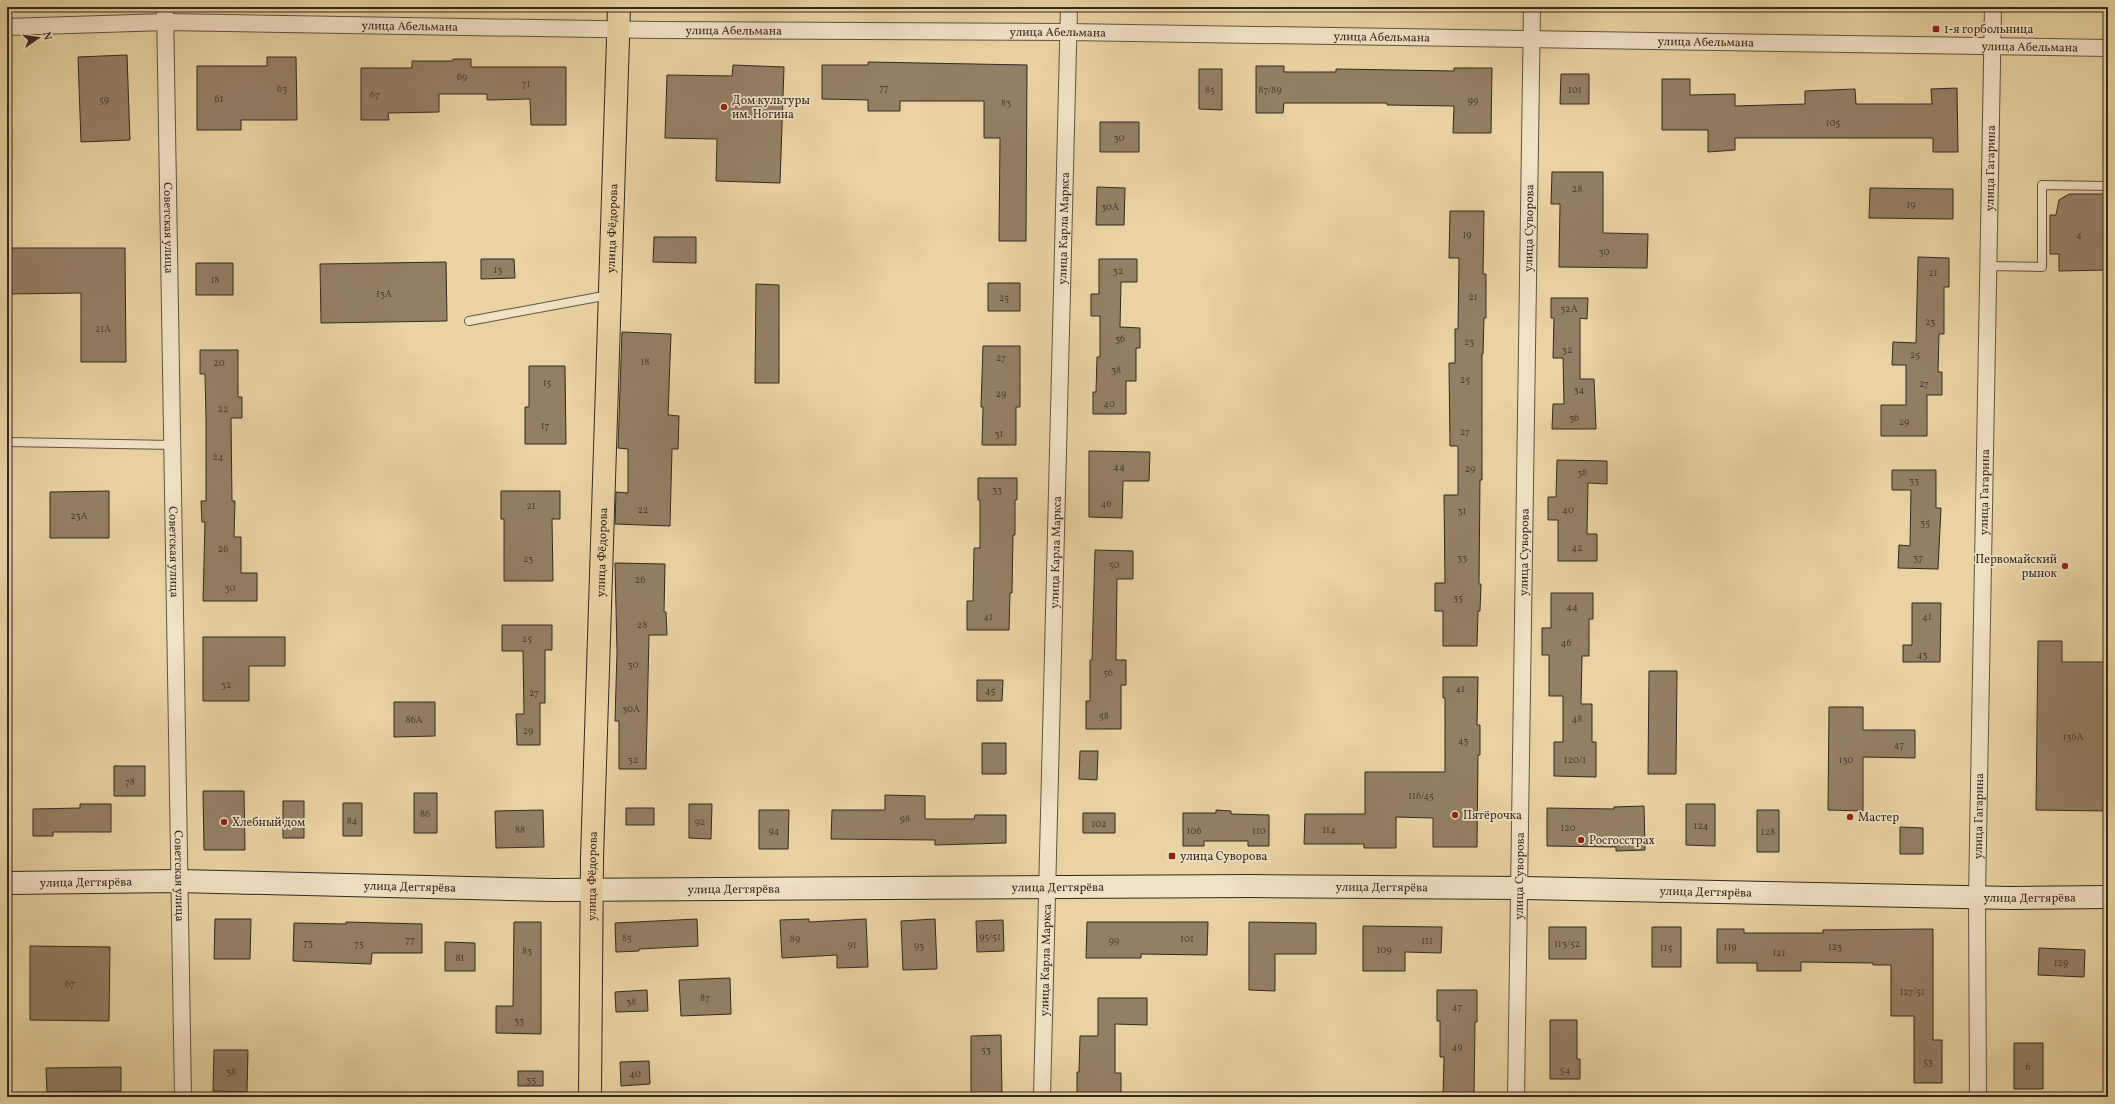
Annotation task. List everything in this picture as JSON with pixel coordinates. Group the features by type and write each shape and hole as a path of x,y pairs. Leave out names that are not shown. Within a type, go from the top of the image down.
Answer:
{"main road":[{"name":"улица Фёдорова","path":"590,1097 591,890 619,7"},
{"name":"улица Дегтярёва","path":"7,883 178,881 591,890 1180,885 1520,888 1977,897 2108,897"}],"street":[{"name":"улица Карла Маркса","path":"1042,1097 1069,7"},
{"name":"улица Суворова","path":"1516,1097 1532,7"},
{"name":"улица Гагарина","path":"1978,1097 1977,897 1993,7"},
{"name":"улица Абельмана","path":"7,26 166,14 618,29 1068,32 2108,48"},
{"name":"Советская улица","path":"166,14 178,881 183,1097"}],"lane":[{"path":"1988,266 2042,267 2042,185 2108,186"},
{"path":"469,321 610,295"},
{"path":"7,442 173,445"}],"building":[{"path":"127,55 130,140 81,142 78,57"},
{"path":"267,57 296,57 297,120 241,120 241,130 197,130 197,66 267,66"},
{"path":"453,59 471,59 471,67 566,67 566,125 531,125 530,99 487,100 487,94 439,94 439,112 388,113 389,120 361,120 361,68 412,68 412,61 453,61"},
{"path":"868,62 1027,65 1026,241 999,241 1000,138 984,138 984,101 900,101 900,111 868,111 868,100 822,99 822,65 868,65"},
{"name":"Дом культуры им. Ногина","path":"733,65 784,67 780,183 716,181 717,139 665,138 667,75 732,76"},
{"path":"1256,66 1284,66 1284,72 1336,72 1336,69 1454,71 1454,68 1492,68 1491,133 1453,133 1454,106 1387,105 1387,103 1284,103 1283,113 1256,113"},
{"path":"1199,69 1222,69 1222,110 1199,109"},
{"path":"1561,74 1589,74 1589,104 1560,104"},
{"path":"1662,79 1690,79 1690,95 1735,94 1735,106 1805,104 1805,91 1855,89 1856,104 1932,104 1931,89 1957,88 1958,152 1933,152 1933,138 1735,138 1735,150 1708,152 1708,130 1662,130"},
{"path":"1100,122 1139,122 1139,152 1100,152"},
{"path":"1552,172 1603,172 1603,233 1648,234 1647,268 1559,267 1560,204 1551,204"},
{"path":"1097,187 1125,188 1124,225 1096,225"},
{"path":"1870,188 1953,189 1953,219 1869,218"},
{"path":"2069,194 2108,194 2108,270 2059,271 2059,254 2050,254 2050,215 2056,215 2059,200"},
{"path":"1450,211 1484,211 1483,274 1486,274 1486,318 1484,318 1482,354 1482,480 1480,480 1479,584 1481,584 1480,611 1478,611 1477,646 1443,646 1443,611 1435,611 1435,583 1445,583 1444,495 1458,495 1458,446 1450,446 1449,363 1455,363 1455,329 1458,329 1459,258 1449,258"},
{"path":"654,237 696,237 696,263 653,262"},
{"path":"7,248 125,248 126,362 81,362 81,293 7,294"},
{"path":"1918,257 1949,258 1949,287 1944,287 1944,334 1939,334 1938,372 1942,372 1942,395 1927,395 1927,436 1881,436 1881,405 1906,405 1906,365 1892,365 1893,342 1916,343"},
{"path":"481,259 514,259 515,278 481,279"},
{"path":"1099,259 1137,259 1137,282 1121,282 1120,327 1140,328 1140,348 1136,348 1136,381 1126,381 1126,414 1093,414 1093,392 1096,392 1097,357 1100,357 1100,316 1091,316 1091,294 1099,294"},
{"path":"446,262 447,321 321,323 320,264"},
{"path":"196,263 233,263 233,295 196,295"},
{"path":"988,283 1020,283 1020,311 988,311"},
{"path":"756,284 779,285 779,383 755,383"},
{"path":"1551,298 1588,298 1587,319 1580,318 1580,379 1594,379 1596,429 1552,429 1553,404 1564,404 1563,358 1553,358 1554,318 1551,318"},
{"path":"622,332 671,334 668,415 679,416 678,449 672,449 670,526 615,524 616,492 628,493 628,449 618,448"},
{"path":"983,346 1020,346 1020,407 1016,407 1016,445 982,445 983,407 981,407"},
{"path":"200,350 238,350 238,397 242,397 242,418 231,418 232,501 235,501 234,537 241,537 241,573 257,573 257,601 203,601 205,522 202,522 201,501 206,501 206,418 205,374 200,374"},
{"path":"529,366 565,366 566,444 525,444 525,407 529,407"},
{"path":"1089,451 1150,452 1149,481 1123,481 1122,518 1089,517"},
{"path":"1557,460 1607,461 1607,484 1588,483 1587,534 1597,534 1597,561 1558,561 1558,520 1548,520 1548,497 1556,497"},
{"path":"1892,470 1936,470 1936,508 1941,508 1938,569 1898,568 1899,545 1910,546 1911,490 1892,490"},
{"path":"978,478 1017,478 1009,630 967,630 967,601 973,601 974,548 980,548 980,500 978,500"},
{"path":"109,491 109,538 50,538 50,492"},
{"path":"501,491 560,491 560,519 552,519 553,581 504,581 504,519 501,519"},
{"path":"1095,550 1133,551 1133,579 1117,579 1116,660 1126,660 1126,685 1121,685 1121,729 1086,729 1086,701 1090,701 1090,660 1092,660"},
{"path":"615,563 665,564 664,612 666,612 667,635 649,635 646,769 619,769 619,721 615,721 617,652"},
{"path":"1551,593 1593,593 1593,619 1589,619 1589,656 1582,656 1581,704 1592,704 1592,742 1596,742 1596,777 1554,776 1554,742 1563,742 1563,696 1549,696 1549,655 1542,655 1542,628 1551,628"},
{"path":"1912,603 1941,603 1940,662 1903,662 1903,645 1912,645"},
{"path":"502,625 552,625 552,650 545,650 545,703 540,703 540,745 517,745 516,714 524,714 523,651 502,651"},
{"path":"203,637 285,637 285,666 249,666 249,701 203,701"},
{"path":"2038,641 2062,641 2062,662 2108,662 2108,811 2036,810"},
{"path":"1649,671 1677,671 1676,774 1648,774"},
{"path":"1443,677 1478,677 1477,725 1480,725 1480,755 1478,755 1477,847 1433,847 1433,818 1396,817 1396,848 1364,848 1364,844 1304,844 1305,814 1365,814 1365,772 1445,772 1445,698 1443,698"},
{"path":"977,680 1003,680 1002,701 977,701"},
{"path":"394,702 435,702 435,736 394,737"},
{"path":"1829,707 1863,707 1863,730 1915,730 1915,758 1863,757 1863,811 1828,810"},
{"path":"982,743 1006,743 1006,774 982,774"},
{"path":"1080,751 1098,751 1097,780 1079,779"},
{"path":"114,766 145,766 145,796 114,796"},
{"path":"203,791 244,791 245,850 204,850"},
{"path":"414,793 437,793 437,833 414,833"},
{"path":"885,795 925,796 925,819 974,819 975,815 1006,815 1006,843 935,845 935,840 831,839 832,810 885,810"},
{"path":"283,801 304,801 304,838 283,838"},
{"path":"343,803 362,803 362,836 343,836"},
{"path":"80,804 111,804 111,832 53,832 53,836 33,836 33,809 80,808"},
{"path":"689,804 712,804 711,839 689,838"},
{"path":"1686,804 1715,804 1715,846 1686,845"},
{"path":"1644,806 1645,850 1616,851 1616,847 1547,846 1547,808 1614,809 1614,807"},
{"path":"626,808 654,808 654,825 626,825"},
{"path":"543,810 544,847 496,848 495,811"},
{"path":"759,810 789,810 788,849 759,849"},
{"path":"1216,810 1231,811 1231,814 1269,815 1269,846 1248,846 1248,841 1204,841 1204,846 1183,846 1183,813 1216,813"},
{"path":"1757,810 1779,810 1779,852 1757,852"},
{"path":"1083,813 1115,813 1115,833 1083,833"},
{"path":"1900,827 1923,828 1923,854 1900,854"},
{"path":"215,919 251,919 250,959 214,959"},
{"path":"697,919 698,946 639,949 639,951 616,952 615,923"},
{"path":"809,919 809,922 866,919 868,967 837,968 837,955 782,958 780,920"},
{"path":"935,919 937,969 903,970 901,921"},
{"path":"1003,920 1004,951 977,952 976,921"},
{"path":"346,922 422,924 422,953 372,953 371,964 293,961 294,923 346,924"},
{"path":"514,922 541,922 541,1034 496,1033 496,1006 513,1006"},
{"path":"1087,922 1208,922 1207,955 1141,954 1141,958 1086,958"},
{"path":"1249,922 1316,923 1316,954 1275,954 1275,991 1249,990"},
{"path":"1363,926 1442,927 1441,953 1405,952 1405,971 1363,971"},
{"path":"1549,927 1586,927 1586,959 1549,959"},
{"path":"1652,927 1681,927 1681,967 1652,967"},
{"path":"1717,929 1744,929 1744,933 1823,933 1823,930 1933,929 1933,1040 1942,1040 1942,1083 1914,1083 1914,1016 1891,1016 1891,965 1873,965 1873,963 1801,962 1801,971 1757,971 1757,963 1717,963"},
{"path":"445,942 475,943 475,971 445,971"},
{"path":"30,946 110,947 109,1021 30,1020"},
{"path":"2039,948 2085,950 2084,977 2038,975"},
{"path":"730,978 731,1014 681,1016 679,980"},
{"path":"647,990 648,1011 616,1012 615,992"},
{"path":"1437,990 1477,990 1474,1097 1443,1097 1444,1057 1440,1057 1440,1021 1437,1021"},
{"path":"1098,998 1147,998 1147,1025 1115,1024 1115,1073 1121,1073 1121,1095 1077,1094 1080,1036 1098,1036"},
{"path":"1550,1020 1577,1020 1577,1059 1580,1059 1580,1079 1550,1079"},
{"path":"1001,1035 1002,1097 971,1097 971,1036"},
{"path":"2014,1043 2043,1043 2043,1089 2014,1089"},
{"path":"214,1050 248,1050 247,1092 213,1091"},
{"path":"649,1061 650,1084 621,1086 620,1062"},
{"path":"121,1067 121,1091 47,1092 46,1068"},
{"path":"518,1071 543,1071 543,1086 518,1086"}],"place":[{"name":"1-я горбольница","path":"1936,29"},
{"name":"Дом культуры им. Ногина","path":"724,107"},
{"name":"Первомайский рынок","path":"2065,566"},
{"name":"Пятёрочка","path":"1455,815"},
{"name":"Мастер","path":"1850,817"},
{"name":"Хлебный дом","path":"224,822"},
{"name":"Росгосстрах","path":"1581,840"},
{"name":"улица Суворова","path":"1172,856"}]}
